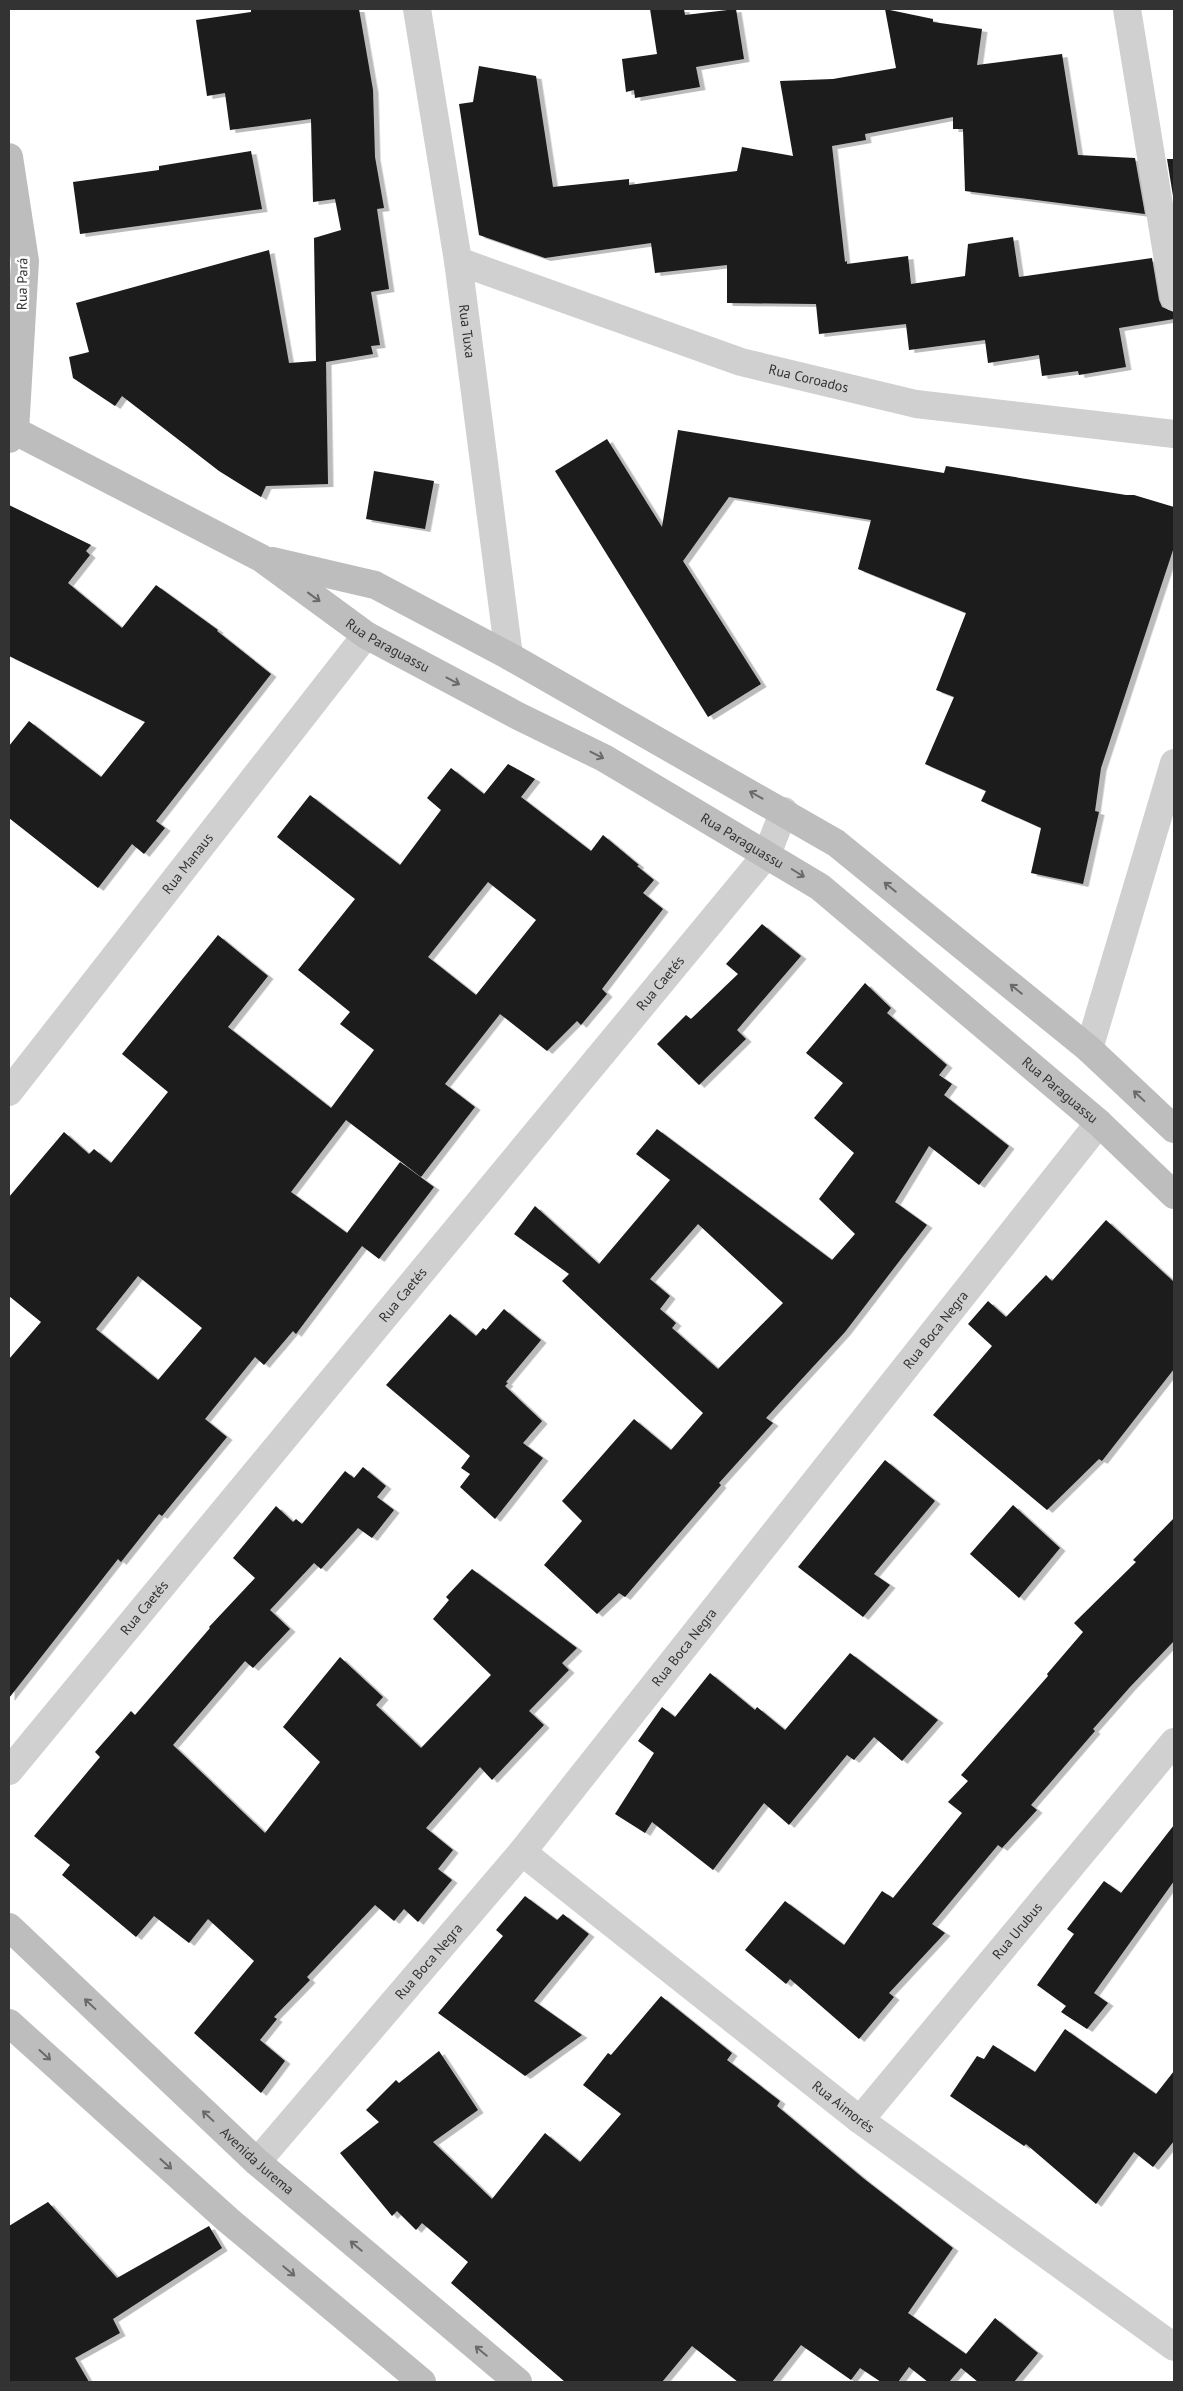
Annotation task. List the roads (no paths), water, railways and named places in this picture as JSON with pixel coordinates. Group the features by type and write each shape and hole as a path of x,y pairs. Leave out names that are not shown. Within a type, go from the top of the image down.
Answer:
{"street":[{"name":"Rua Tuxa","path":"417,9 458,261 509,656"},
{"path":"1127,9 1174,297"},
{"name":"Rua Pará","path":"9,157 24,261 11,432"},
{"name":"Rua Coroados","path":"458,261 741,362 889,398 916,404 1174,434"},
{"name":"Rua Paraguassu","path":"11,432 260,558 366,635 518,716 604,758 820,887 1099,1124 1174,1195"},
{"name":"Rua Paraguassu","path":"260,558 375,585 509,656 784,811 836,843 1089,1049 1174,1129"},
{"name":"Rua Manaus","path":"9,1092 366,635"},
{"path":"1089,1049 1174,763"},
{"name":"Rua Caetés","path":"9,1770 767,854 784,811"},
{"name":"Rua Boca Negra","path":"256,2162 522,1852 1099,1124"},
{"name":"Rua Urubus","path":"860,2120 1174,1742"},
{"name":"Rua Aimorés","path":"522,1852 860,2120 1174,2347"},
{"name":"Avenida Jurema","path":"9,1927 256,2162 518,2382"},
{"path":"9,2023 228,2220 422,2382"}]}
